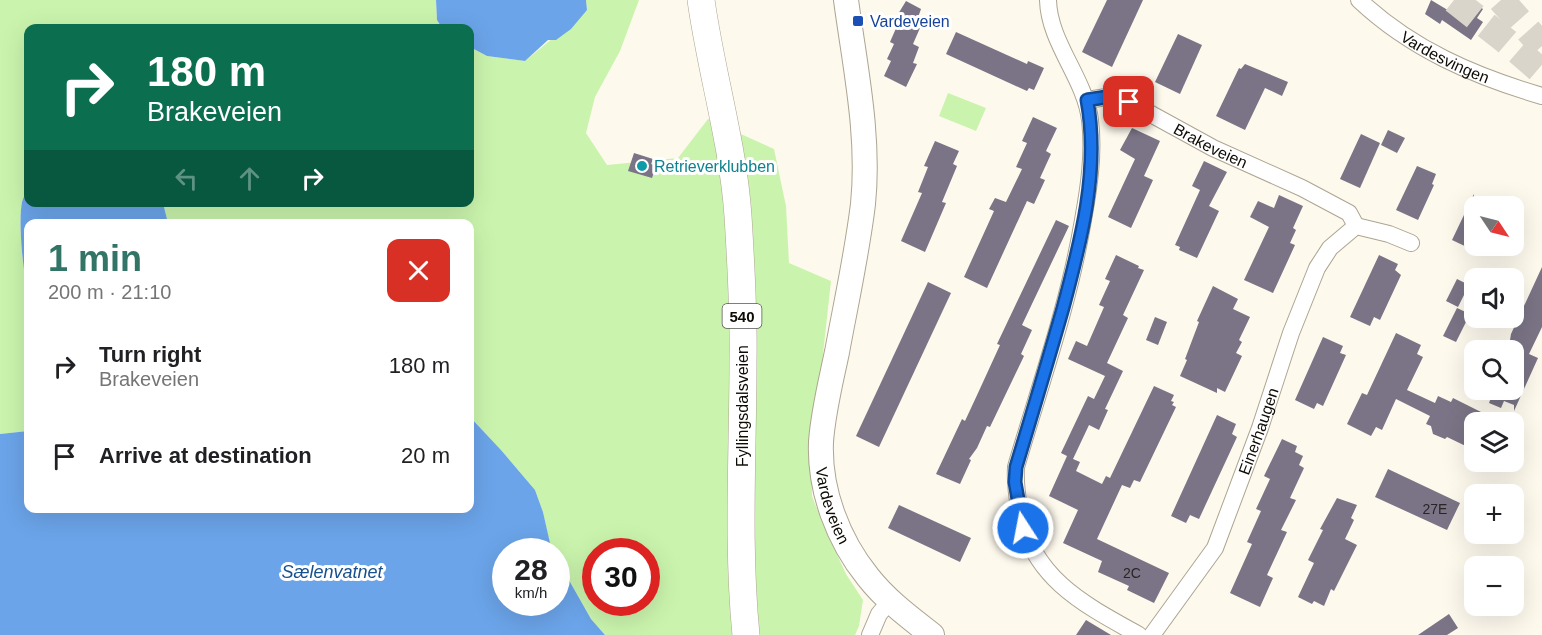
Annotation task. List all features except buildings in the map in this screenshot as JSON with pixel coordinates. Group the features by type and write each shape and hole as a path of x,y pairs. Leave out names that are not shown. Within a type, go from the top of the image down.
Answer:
{"main road":[{"name":"Fyllingsdalsveien","path":"701,0 738,213 744,360 742,534 746,635"},
{"name":"Vardeveien","path":"846,0 862,126 863,191 854,267 826,408 821,442 822,461 827,496 854,558 868,578 890,601 932,635"}],"street":[{"path":"1048,0 1058,39 1087,100 1092,142 1090,183 1080,243 1016,467 1015,482 1027,539 1046,571 1067,591 1094,610 1139,635"},
{"name":"Vardesvingen","path":"1359,0 1390,26 1444,60 1469,72 1542,96"},
{"name":"Brakeveien","path":"1087,100 1113,96 1129,102 1213,148 1302,188 1349,213 1356,226"},
{"path":"1356,226 1389,234 1411,243"},
{"name":"Einerhaugen","path":"1152,635 1215,548 1260,428 1288,342 1317,268 1330,248 1356,226"},
{"path":"870,635 879,614 890,601"}],"green space":[{"path":"0,0 436,0 437,20 440,24 24,24 24,197 21,234 24,267 24,431 0,434"},
{"path":"586,0 639,0 620,51 595,97 586,133 607,165 678,158 708,119 774,149 786,206 789,263 831,281 811,464 812,496 846,574 863,600 859,626 855,635 605,635 589,616 660,616 660,538 582,538 582,603 570,582 570,538 548,538 535,490 474,421 474,219 167,219 164,207 474,207 474,49 487,56 525,61 587,10"},
{"path":"948,93 986,108 976,131 939,116"}],"water":[{"path":"436,0 586,0 587,10 571,29 556,40 548,40 525,61 487,56 474,49 474,24 440,24 437,20"},
{"path":"24,197 24,207 164,207 167,219 24,219 24,267 21,234"},
{"name":"Sælenvatnet","path":"474,421 535,490 549,538 492,538 492,616 570,616 570,582 582,603 582,616 589,616 605,635 0,635 0,434 24,431 24,513 474,513"}],"tunnel":[{"path":"1454,0 1542,72"},
{"path":"1501,0 1542,46"}],"place":[{"name":"Vardeveien","path":"858,21"},
{"name":"Retrieverklubben","path":"642,166"}],"route":[{"path":"1023,528 1015,482 1016,467 1080,243 1090,183 1092,142 1087,100 1113,96 1129,102"}]}
